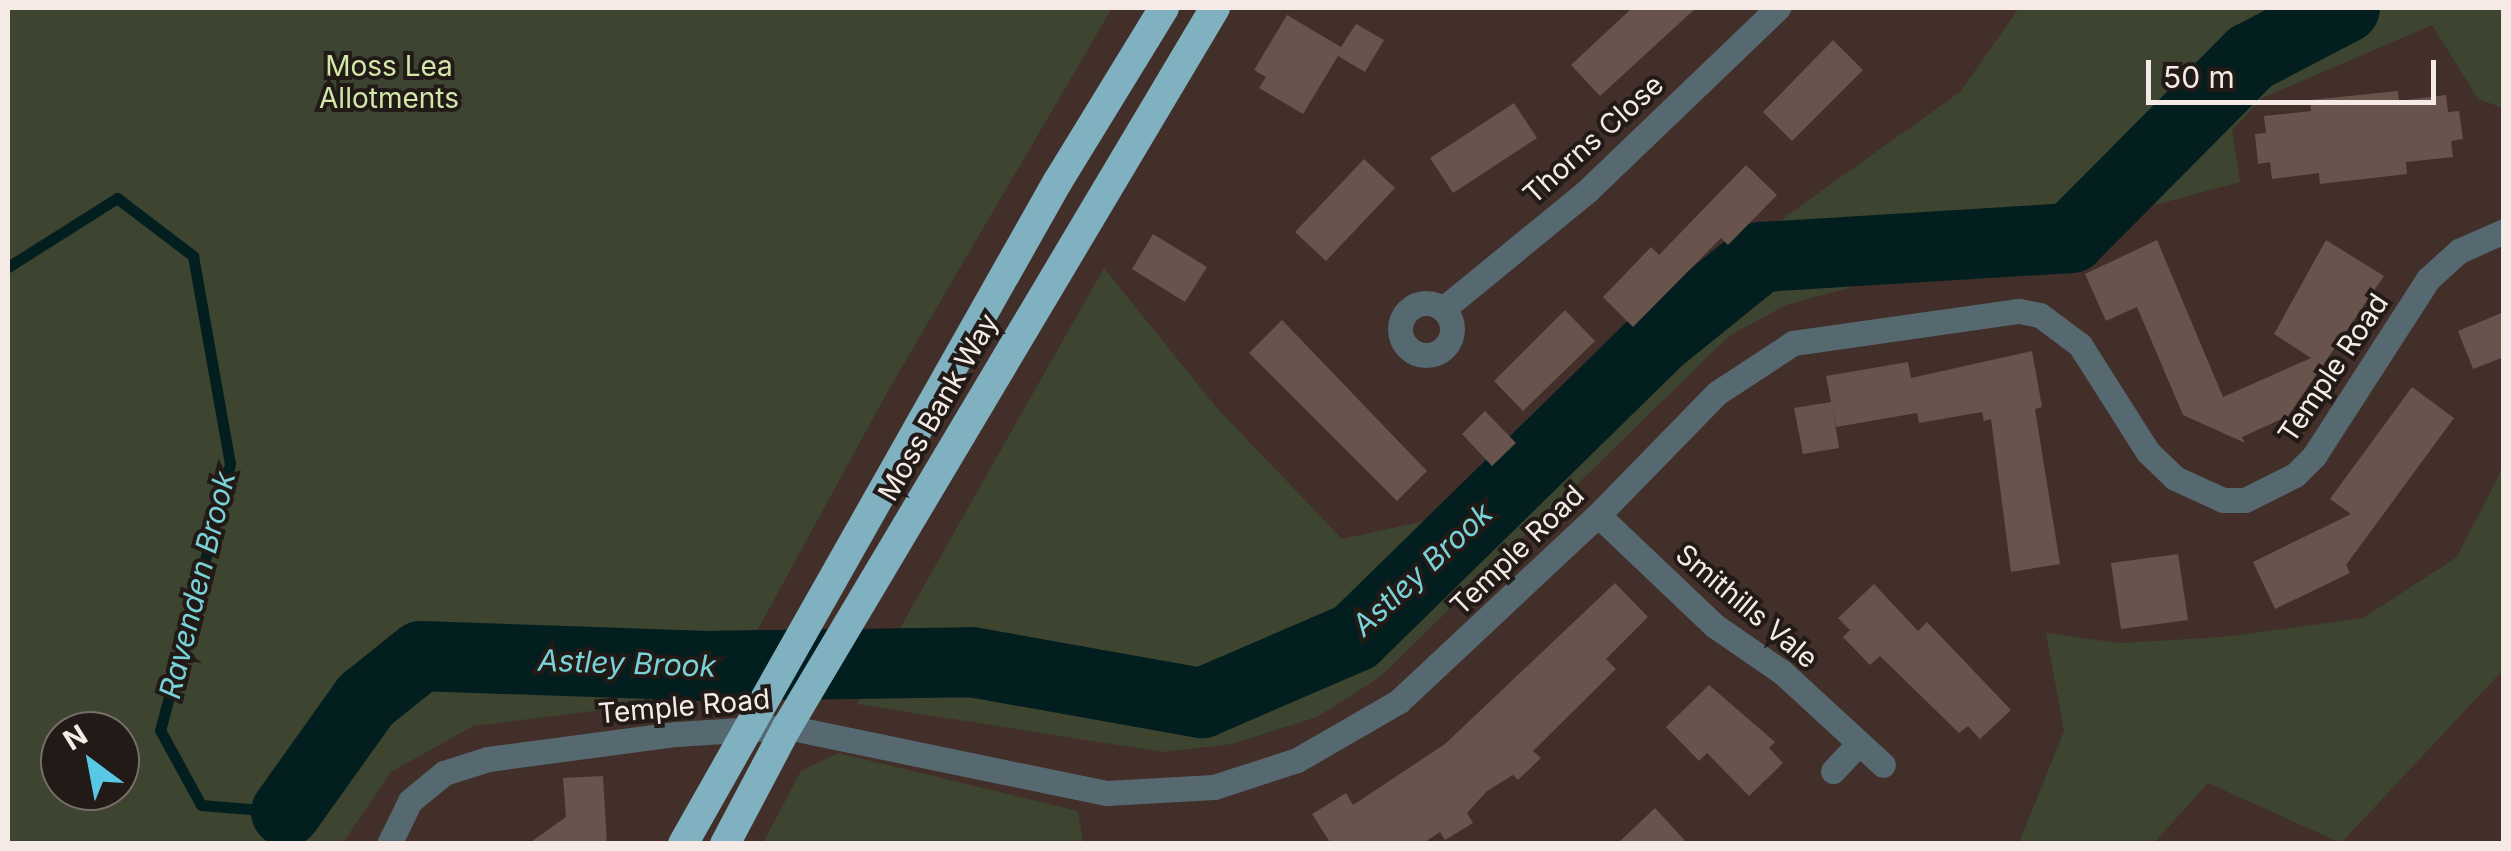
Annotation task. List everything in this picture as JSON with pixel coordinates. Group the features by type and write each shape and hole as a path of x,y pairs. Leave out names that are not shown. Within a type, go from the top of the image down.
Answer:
{"highway":[{"name":"Moss Bank Way","path":"683,844 744,730 1164,8"},
{"name":"Moss Bank Way","path":"725,844 787,727 1214,8"}],"street":[{"name":"Thorns Close","path":"1443,309 1469,281 1587,191 1778,8"},
{"name":"Temple Road","path":"389,844 410,801 444,773 488,759 744,730 787,727 1106,793 1214,786 1297,760 1369,723 1598,515 1717,392 1793,344 2020,310 2040,315 2071,335 2148,452 2175,478 2223,500 2245,500 2295,475 2314,456 2428,278 2458,251 2504,231"},
{"name":"Smithills Vale","path":"1598,515 1714,626 1782,672 1883,765"},
{"path":"1834,771 1859,743"}],"green space":[{"name":"Moss Lea Allotments","path":"8,8 1112,8 888,391 722,695 473,726 391,772 342,844 8,843"},
{"path":"2019,8 2503,8 2503,108 2478,99 2432,25 2262,98 2232,130 2240,182 1786,305 1729,336 1380,677 1317,717 1232,744 1163,752 857,704 1104,268 1216,407 1342,539 1457,514 1639,338 1789,214 1960,92"},
{"path":"2503,467 2503,670 2341,843 2208,783 2154,843 2019,843 2064,731 2046,633 2119,643 2223,637 2363,618 2457,557"},
{"path":"838,753 1078,811 1083,843 763,843 801,771"}],"building":[{"path":"1632,8 1696,8 1600,96 1571,65"},
{"path":"1287,15 1341,47 1356,24 1384,40 1365,72 1338,56 1303,114 1259,88 1266,77 1254,70"},
{"path":"1833,40 1863,70 1792,141 1763,112"},
{"path":"2398,91 2399,101 2446,95 2448,112 2459,111 2463,139 2451,141 2453,157 2406,162 2407,174 2320,184 2319,173 2272,179 2270,162 2258,164 2255,134 2266,133 2264,116 2311,111 2310,100"},
{"path":"1514,103 1537,138 1453,193 1430,158"},
{"path":"1364,159 1395,188 1326,261 1295,232"},
{"path":"1746,165 1777,195 1728,245 1721,238 1633,327 1603,297 1651,247 1659,255"},
{"path":"1153,234 1207,267 1185,302 1132,269"},
{"path":"2157,240 2223,397 2311,358 2274,334 2326,240 2384,276 2288,416 2242,437 2245,443 2183,415 2137,307 2106,321 2085,274"},
{"path":"1565,310 1595,341 1523,411 1494,381"},
{"path":"2504,312 2504,357 2473,369 2458,331"},
{"path":"1282,320 1427,471 1397,501 1249,353"},
{"path":"2032,351 2042,407 2035,409 2060,564 2011,572 1991,419 1984,421 1982,412 1919,423 1917,413 1836,427 1832,405 1839,448 1803,454 1794,408 1831,402 1826,376 1908,362 1911,378"},
{"path":"2412,387 2454,418 2346,565 2350,573 2275,609 2253,562 2351,514 2330,499"},
{"path":"1485,411 1516,443 1492,466 1462,434"},
{"path":"2178,554 2188,620 2121,629 2111,563"},
{"path":"1615,583 1648,617 1606,659 1616,669 1533,751 1541,758 1518,780 1513,775 1487,791 1467,813 1473,823 1445,840 1440,832 1422,844 1331,844 1312,814 1346,793 1353,805 1445,744"},
{"path":"1874,584 1918,631 1927,622 2011,710 1980,739 1968,726 1959,733 1880,656 1870,665 1843,637 1850,630 1838,618"},
{"path":"1709,685 1775,742 1769,748 1783,763 1749,796 1707,753 1699,761 1666,727"},
{"path":"603,776 607,844 528,844 566,817 563,778"},
{"path":"1655,808 1688,844 1617,844"}],"waterway":[{"name":"Astley Brook","path":"286,812 366,700 421,656 701,666 971,662 1202,703 1355,637 1658,340 1761,257 2071,238 2251,57 2345,8"},
{"name":"Ravenden Brook","path":"8,267 117,198 193,256 230,464 160,730 201,805 286,812 275,844"}]}
